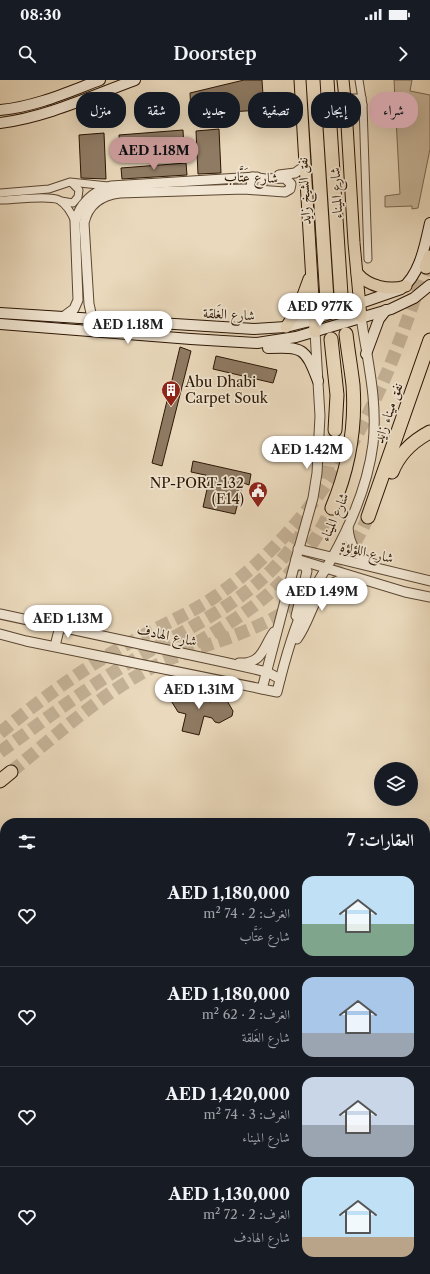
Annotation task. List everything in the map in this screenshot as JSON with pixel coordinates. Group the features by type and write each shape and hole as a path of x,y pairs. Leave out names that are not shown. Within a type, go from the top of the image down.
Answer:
{"highway":[{"name":"نفق الشيخ زايد","path":"313,80 327,300"},
{"name":"نفق الشيخ زايد","path":"326,80 341,295"},
{"path":"332,508 345,470 353,419 353,385 346,334"},
{"path":"331,339 337,395 335,430"},
{"name":"نفق ميناء زايد","path":"430,340 368,518 378,506 393,468 400,456 414,442 430,432"},
{"path":"0,781 11,772"}],"main road":[{"path":"0,110 34,104 100,80"},
{"path":"102,92 135,80"},
{"name":"شارع الميناء","path":"343,80 345,92"},
{"name":"شارع الميناء","path":"299,81 311,268 311,333"},
{"path":"81,87 82,92"},
{"path":"0,123 36,116 76,102"},
{"name":"شارع الميناء","path":"347,128 352,222 357,273 365,316"},
{"path":"357,273 367,282 383,287 392,288 406,286 415,273 430,223"},
{"path":"286,327 298,309 307,288 311,268"},
{"name":"شارع الغَلقة","path":"0,313 254,330 286,327 396,291 406,286"},
{"name":"شارع الغَلقة","path":"0,324 257,343 283,340 311,333 386,310 414,298 430,286"},
{"path":"366,354 379,319 386,310"},
{"path":"257,343 266,348 289,347 304,352 309,358 318,381"}],"street":[{"path":"360,80 368,259"},
{"name":"شارع عَتَّاب","path":"0,193 49,189 70,182 110,186 292,174 298,172 305,166"},
{"path":"251,189 252,177"},
{"name":"شارع عَتَّاب","path":"97,320 91,313 89,304 84,223 87,212 94,203 104,197 120,194 251,189 285,192 289,190 291,186 289,180 285,178 265,179 252,177"},
{"path":"0,200 45,198 73,203 78,197 79,190 77,186 70,182"},
{"name":"شارع عَتَّاب","path":"63,317 74,309 78,300 75,222 79,210 86,201 99,190 110,186"},
{"path":"59,200 69,210 75,222"},
{"name":"شارع الميناء","path":"311,333 318,381 320,440 317,473 313,498 298,549 262,689 277,692 295,631 309,597 332,558 348,526 364,483 373,443 374,402 366,354 365,316"},
{"path":"348,526 350,540 356,551 366,561 380,565 390,572"},
{"name":"شارع اللؤلؤة","path":"298,549 430,581"},
{"name":"شارع اللؤلؤة","path":"296,559 327,567 405,592 430,597"},
{"path":"293,569 296,565 301,564 306,567 307,571 298,607 295,631"},
{"path":"290,646 300,634 318,596 324,588 337,580 358,577"},
{"name":"شارع الهادف","path":"0,614 228,663 267,672 280,678"},
{"path":"55,646 60,626"},
{"path":"228,663 248,663 256,659 264,651 278,626"},
{"path":"0,634 262,689"}],"shaded area":[{"path":"394,80 412,80 410,91 415,92 395,92"},
{"path":"418,93 430,95 430,149 418,208 412,209 412,206 385,207 385,196 400,194 397,128 418,128"}],"building":[{"path":"244,80 262,80 263,92 248,92 248,111 240,111 240,92 194,92"},
{"path":"219,129 221,173 198,174 196,131"},
{"path":"183,130 184,149 120,153 119,135"},
{"path":"104,133 106,179 81,178 79,135"},
{"path":"186,163 187,175 122,179 121,168"},
{"name":"Abu Dhabi Carpet Souk","path":"180,347 191,351 162,466 152,463"},
{"name":"Abu Dhabi Carpet Souk","path":"216,356 277,370 273,383 213,369"},
{"path":"193,461 251,474 249,485 243,483 235,514 203,507 210,476 191,472"},
{"path":"185,687 193,690 196,694 195,699 202,698 210,702 218,697 226,699 233,711 232,716 219,723 215,722 212,718 204,716 199,735 182,731 186,714 178,712 170,699 172,694"}],"tunnel":[{"path":"0,733 49,694 101,659 119,648 197,608 216,596 267,554 289,531 330,479 364,422 378,393 404,330 426,267"},
{"path":"341,295 346,334"},
{"path":"327,300 331,339"},
{"path":"326,479 335,430"},
{"path":"196,643 240,616 276,587 306,553 332,508"},
{"path":"11,772 95,704 149,669 173,658 236,635 268,621 304,599 320,586 334,571 347,554 368,517"},
{"path":"0,752 117,670 221,610 245,593 268,573 289,551 306,526"}],"place":[{"name":"Abu Dhabi Carpet Souk","path":"171,407"},
{"name":"NP-PORT-132 (E14)","path":"258,508"}]}
